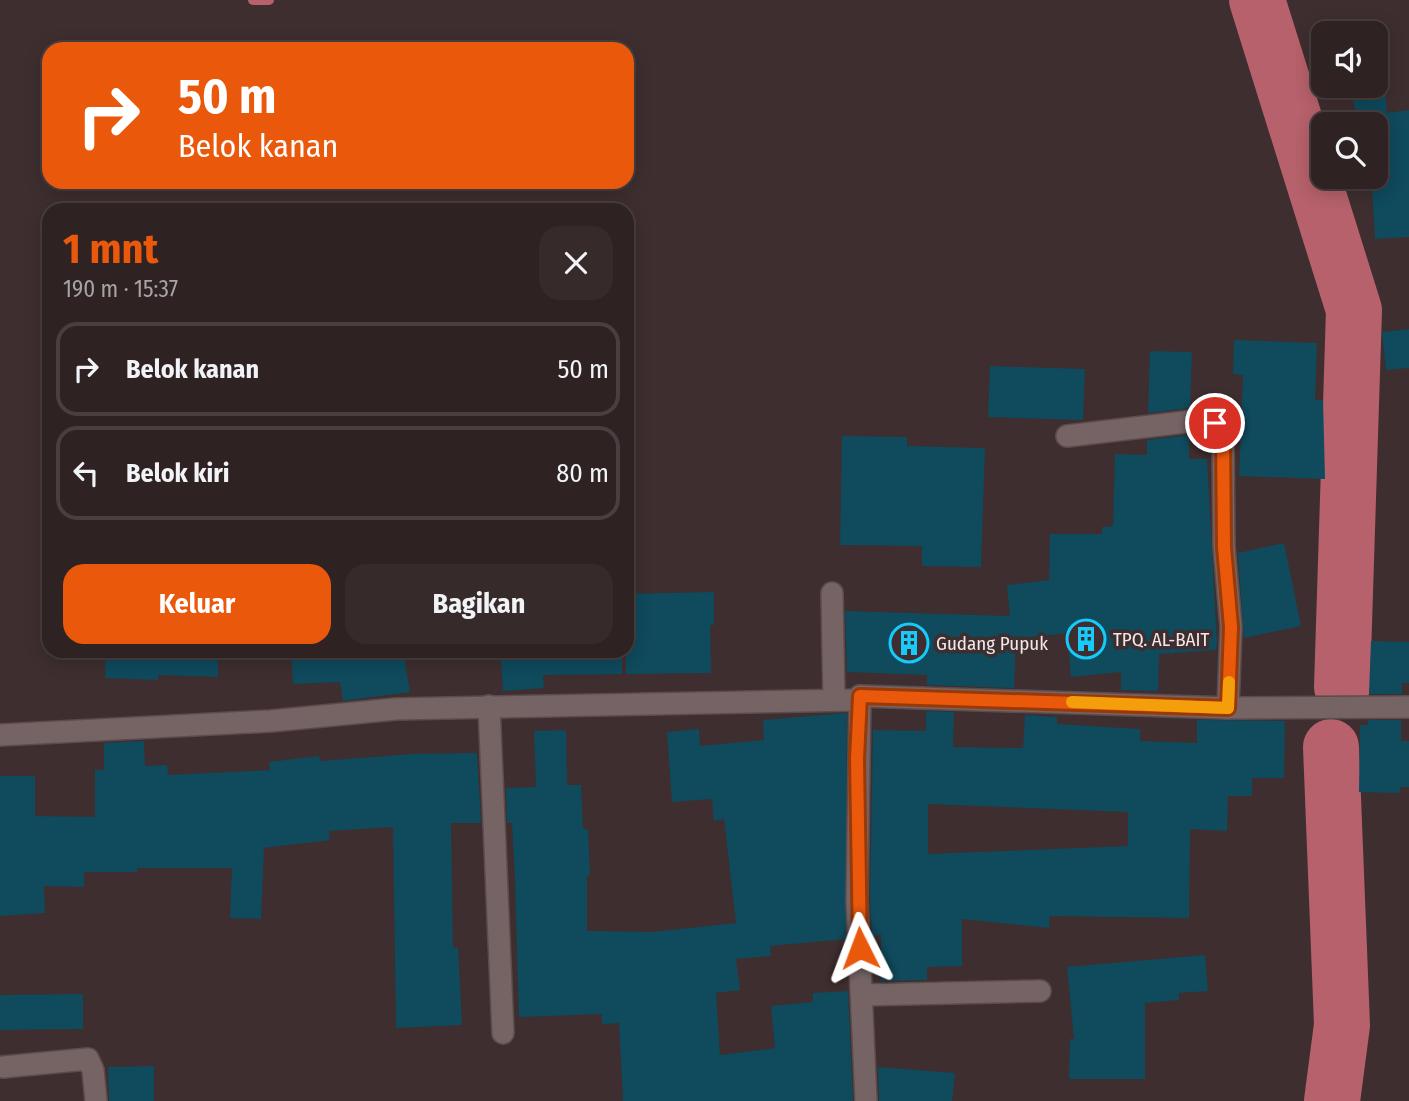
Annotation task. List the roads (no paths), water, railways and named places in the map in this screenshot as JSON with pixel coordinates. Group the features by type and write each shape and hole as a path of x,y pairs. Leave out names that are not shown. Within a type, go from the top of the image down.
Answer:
{"street":[{"path":"1067,436 1202,420 1215,423 1223,435 1224,547 1231,627 1228,708"},
{"path":"832,593 834,699"},
{"path":"860,696 857,901 866,1101"},
{"path":"0,735 489,706 855,700 860,696 1228,708 1409,707"},
{"path":"489,706 503,1032"},
{"path":"863,995 1040,991"},
{"path":"3,1067 50,1060 88,1059 93,1070 96,1101"}],"waterway":[{"path":"253,0 269,0"},
{"path":"1257,0 1354,310 1342,687"},
{"path":"1331,747 1342,1025 1332,1101"}],"place":[{"name":"TPQ. AL-BAIT","path":"1086,639"},
{"name":"Gudang Pupuk","path":"909,643"}]}
